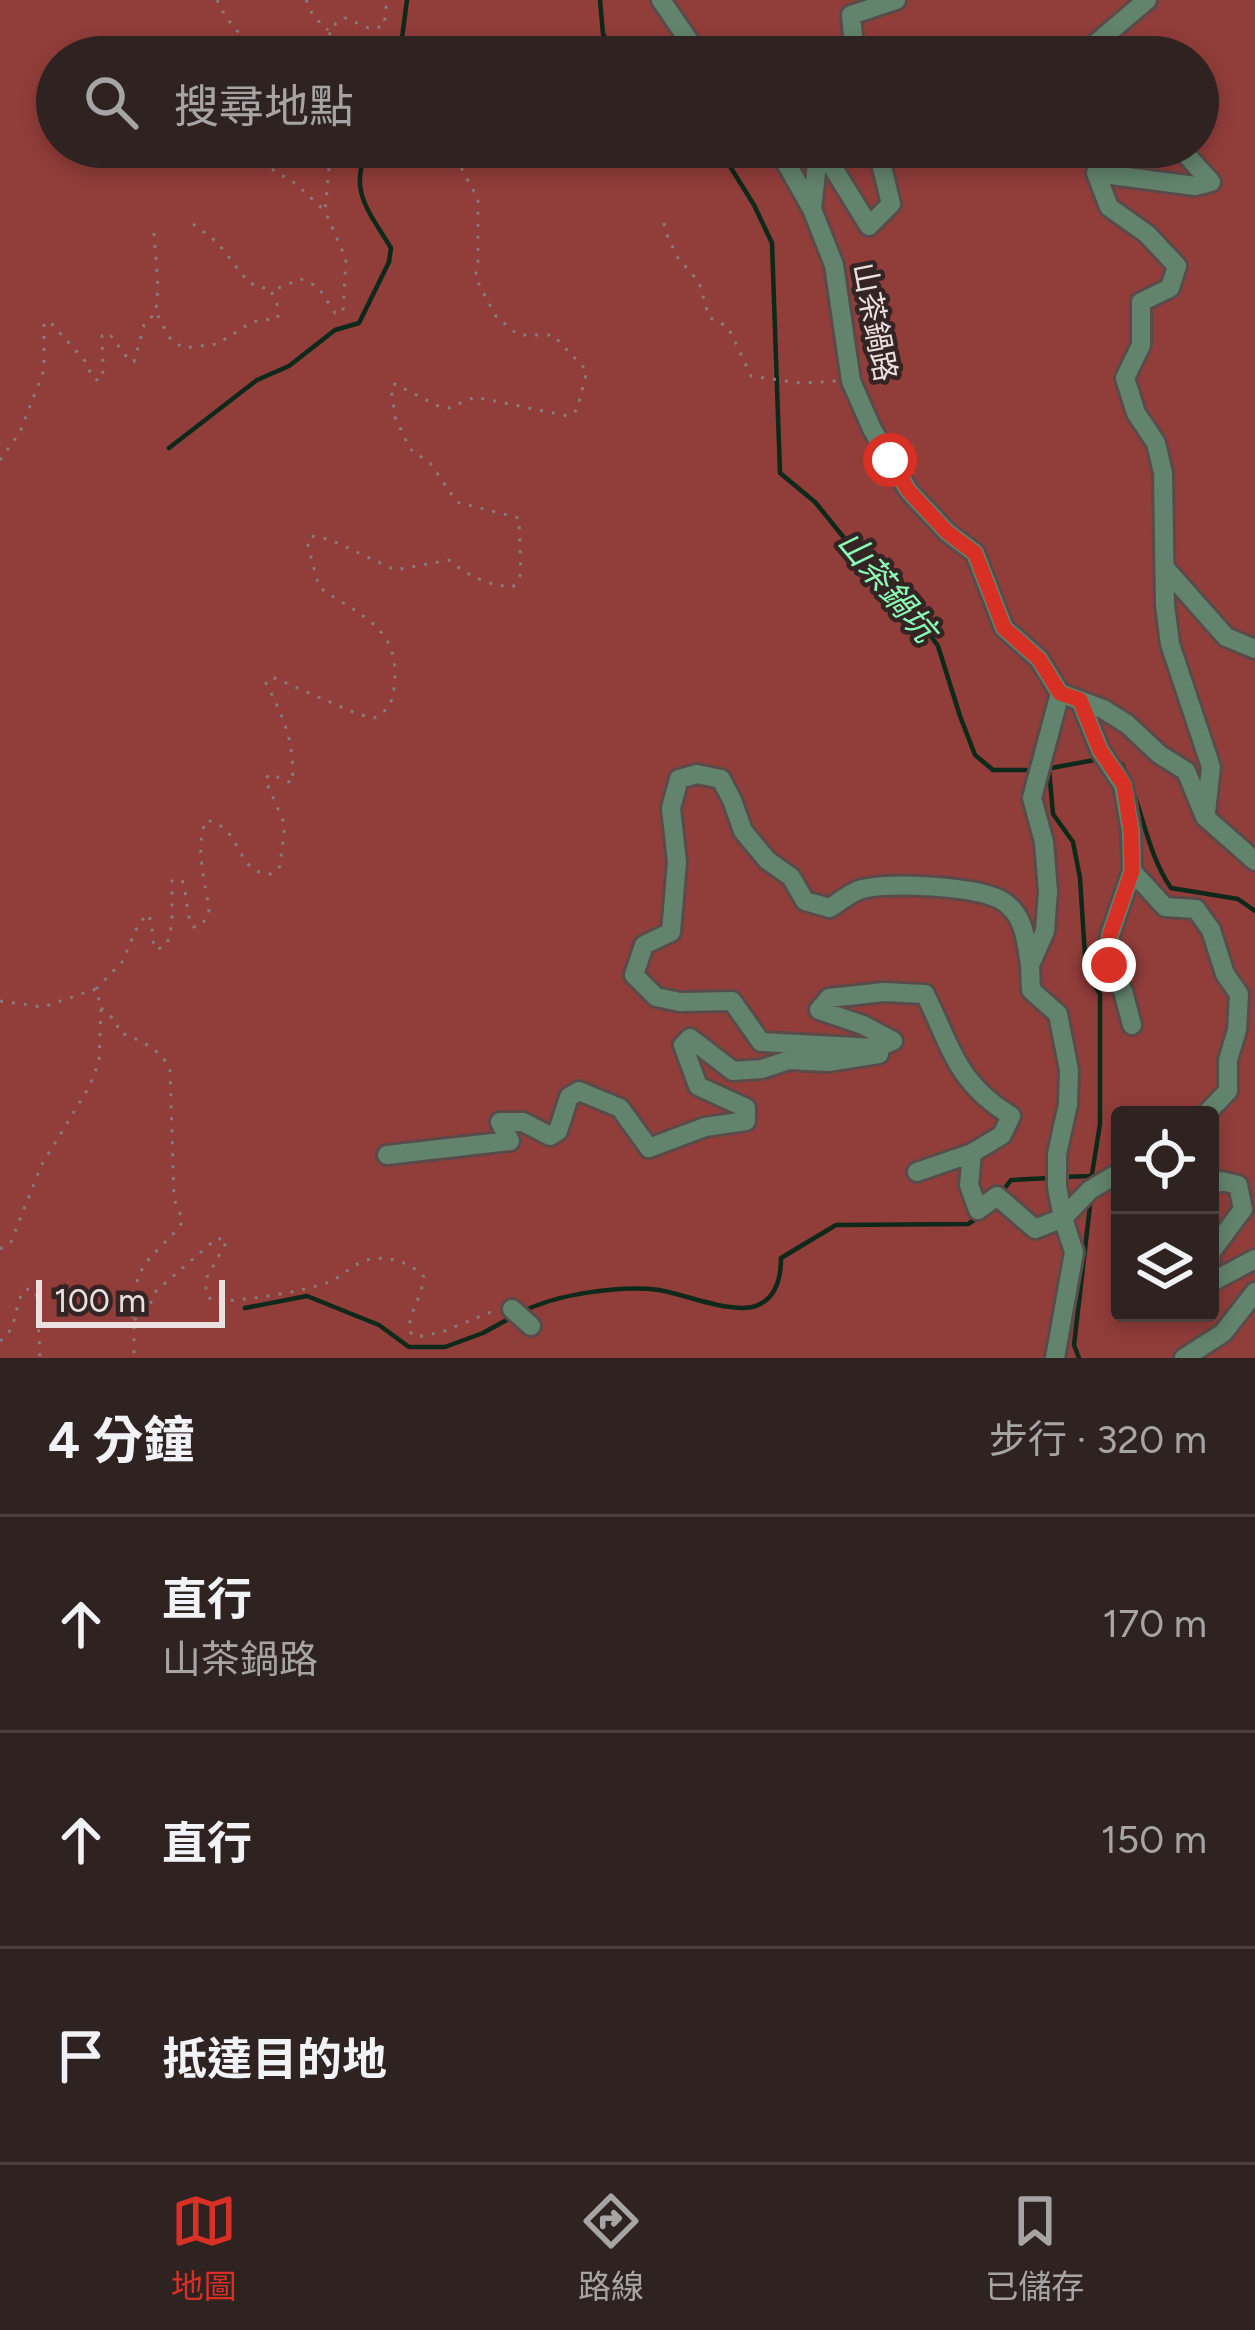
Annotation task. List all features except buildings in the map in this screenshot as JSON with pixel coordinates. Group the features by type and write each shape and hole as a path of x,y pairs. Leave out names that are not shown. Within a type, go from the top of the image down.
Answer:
{"street":[{"path":"661,0 686,36"},
{"path":"853,36 851,15 896,0"},
{"path":"1105,36 1147,0"},
{"name":"山茶鍋路","path":"789,168 812,209 834,265 850,381 872,429 908,490 947,532 975,553 1004,628 1039,659 1060,693"},
{"path":"812,209 817,168"},
{"path":"833,168 869,226 890,204 882,168"},
{"path":"1198,168 1211,182 1195,186 1096,173 1109,207 1147,234 1177,266 1170,287 1141,302 1141,345 1125,378 1136,412 1156,442 1163,473 1165,605 1170,644 1211,767 1205,817"},
{"path":"1165,568 1226,637 1255,649"},
{"path":"1030,965 1045,931 1048,891 1044,842 1032,798 1060,693 1103,709 1186,771 1205,817 1255,862"},
{"path":"1080,700 1101,752 1124,785 1132,871 1110,935 1109,965 1124,991 1132,1025"},
{"path":"893,1041 876,1048 761,1042 732,1000 680,1002 656,997 634,975 644,945 671,932 677,862 671,808 679,779 698,774 721,779 742,831 767,860 791,877 805,901 830,908 858,890 893,885 951,888 1001,901 1024,926 1031,990 1058,1013 1069,1070 1057,1178 1074,1252 1055,1358"},
{"path":"1132,871 1165,907 1196,909 1211,930 1225,974 1247,990 1228,1060 1228,1091 1214,1106"},
{"path":"893,1041 819,1010 829,998 884,992 925,994 968,1082 1011,1116 1001,1135 972,1153 917,1172"},
{"path":"387,1155 510,1141 500,1122 524,1122 550,1136 558,1131 569,1097 578,1091 620,1108 649,1148 705,1127 746,1121 746,1108 698,1086 682,1045 690,1038 733,1071 789,1060 828,1062 887,1053 893,1041"},
{"path":"972,1153 968,1185 978,1210 1000,1199 1035,1229 1063,1218 1111,1177"},
{"path":"1219,1181 1238,1185 1244,1208 1219,1241"},
{"path":"1219,1278 1255,1259"},
{"path":"1184,1358 1223,1334 1255,1292"}],"path":[{"path":"217,0 242,36"},
{"path":"306,0 331,36"},
{"path":"329,32 345,18 371,29 384,26 387,0"},
{"path":"193,224 217,242 249,284 271,291 302,279 318,287 335,313 343,312 346,259 325,211 270,168"},
{"path":"325,211 329,168"},
{"path":"0,1001 44,1007 96,989 122,962 139,923 148,914 153,946 157,950 167,944 172,881 182,880 188,918 193,927 202,925 209,912 200,854 206,820 229,831 244,862 260,874 272,874 280,866 285,825 265,779 270,775 292,783 295,759 286,722 266,683 272,677 358,714 374,718 385,713 393,700 393,651 371,619 319,587 308,542 314,536 395,570 449,560 467,575 513,587 521,574 519,518 457,502 430,463 410,449 394,417 391,387 395,384 440,407 475,397 568,416 577,410 587,371 553,335 518,335 496,316 475,277 478,199 461,168"},
{"path":"664,223 678,259 700,282 709,317 728,327 751,376 802,383 850,381"},
{"path":"154,233 156,312 171,340 184,347 217,344 252,322 278,319 271,291"},
{"path":"0,460 20,432 44,370 44,323 50,322 99,381 102,336 109,333 134,362 144,325 156,312"},
{"path":"0,1249 10,1242 41,1166 99,1062 101,1008 96,989"},
{"path":"101,1008 116,1021 119,1032 166,1059 170,1070 174,1199 183,1221 137,1278 131,1316 134,1358"},
{"path":"134,1320 147,1311 156,1291 217,1238 227,1241 206,1279 206,1295 214,1302 332,1281 374,1258 412,1264 424,1277 423,1292 409,1320 409,1331 416,1336 442,1332 506,1306 522,1318"},
{"path":"0,1341 16,1323 17,1300 25,1289 34,1290 40,1358"}],"shaded area":[{"path":"0,0 1255,0 1255,1358 0,1358"}],"waterway":[{"path":"402,36 407,0"},
{"name":"山茶鍋坑","path":"600,0 604,36"},
{"path":"169,448 257,380 289,366 335,330 359,323 389,262 391,248 364,200 362,168"},
{"name":"山茶鍋坑","path":"731,168 772,243 780,473 815,502 938,646 975,755 993,770 1035,770"},
{"name":"山茶鍋坑","path":"1046,769 1100,759"},
{"name":"山茶鍋坑","path":"1117,763 1129,779 1171,888 1238,899 1255,911"},
{"path":"1049,769 1053,814 1073,842 1080,878 1086,972 1100,994 1100,1124 1092,1174"},
{"path":"1061,1177 1092,1176"},
{"path":"1001,1193 1011,1180 1049,1178"},
{"path":"1079,1358 1074,1345 1091,1197"},
{"path":"522,1312 570,1296 626,1289 659,1290 748,1308 774,1291 781,1258 836,1225 968,1224 982,1215"},
{"path":"245,1308 307,1296 379,1325 409,1347 445,1347 512,1317"}],"route":[{"path":"890,460 908,490 947,532 975,553 1004,628 1039,659 1060,693 1080,700 1100,750 1124,785 1132,871 1110,935 1109,965"}]}
